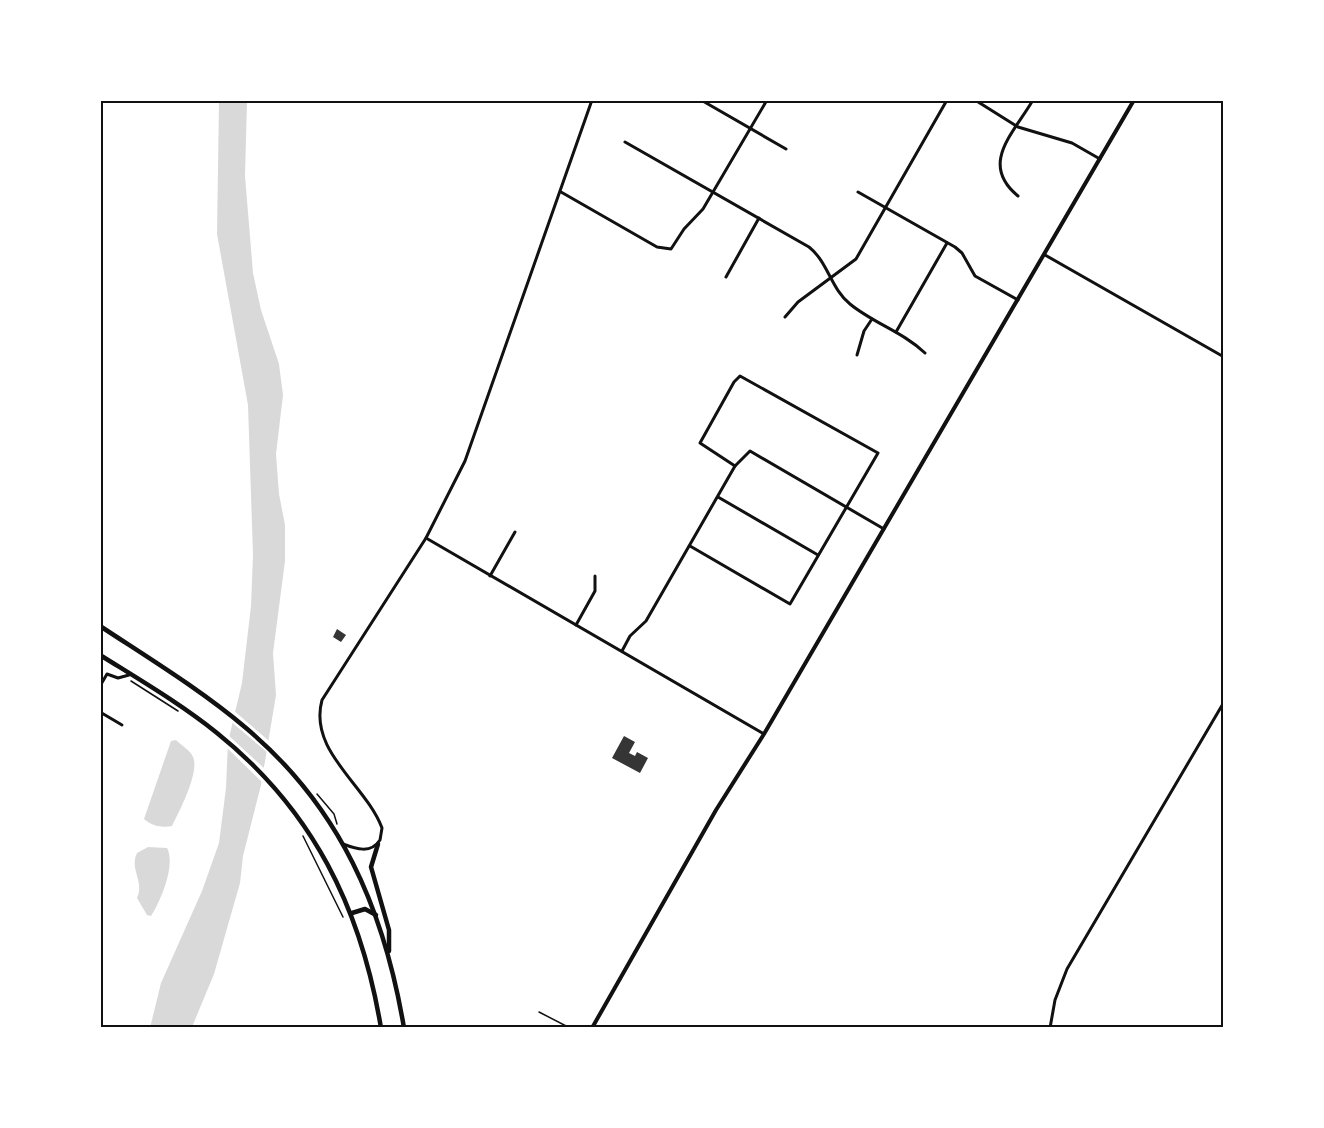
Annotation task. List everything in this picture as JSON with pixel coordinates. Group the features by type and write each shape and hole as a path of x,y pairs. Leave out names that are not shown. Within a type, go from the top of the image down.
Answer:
{"highway":[{"path":"100,626 199,692 254,734 296,777 343,844 377,916 389,954 404,1028"},
{"path":"100,655 190,714 244,757 295,813 331,869 352,913 370,969 381,1028"},
{"path":"378,844 371,867 389,930 389,954"},
{"path":"352,913 365,909 377,916"}],"main road":[{"path":"592,1028 716,810 764,734 1134,100"}],"street":[{"path":"343,844 360,850 378,844 383,832 380,823 326,743 321,729 320,711 329,686 426,538 470,448 592,100"},
{"path":"701,100 786,149"},
{"path":"561,192 657,247 671,249 684,229 703,209 767,100"},
{"path":"785,317 798,302 856,258 947,100"},
{"path":"975,100 1018,127 1072,143 1100,159"},
{"path":"1018,196 1000,177 998,165 1003,151 1033,100"},
{"path":"625,142 815,252 849,304 896,332 925,353"},
{"path":"100,171 100,183"},
{"path":"858,192 962,253 975,276 1018,300"},
{"path":"726,277 759,218"},
{"path":"896,332 947,243"},
{"path":"1045,255 1224,357"},
{"path":"857,355 864,331 872,318"},
{"path":"690,546 790,604 878,453 740,376 700,443 735,466"},
{"path":"621,651 630,636 646,621 735,466 750,451 884,530"},
{"path":"718,497 818,555"},
{"path":"490,576 515,532"},
{"path":"426,538 764,734"},
{"path":"576,625 595,591 595,576"},
{"path":"100,686 107,674 118,678 129,675"},
{"path":"1050,1028 1055,1000 1067,969 1224,702"},
{"path":"100,712 122,725"}],"lane":[{"path":"540,1012 570,1028"}],"path":[{"path":"302,834 343,917"}],"shaded area":[{"path":"219,101 247,101 245,176 253,273 261,310 279,364 283,395 276,454 279,494 285,525 285,561 273,653 276,695 261,785 243,856 240,883 214,974 192,1027 150,1028 161,983 202,891 219,843 226,788 228,742 242,683 251,606 253,555 248,405 217,234"},
{"path":"176,740 192,755 194,772 188,792 172,826 157,826 144,819 171,741"},
{"path":"148,847 167,848 170,863 163,892 151,916 147,915 137,898 139,886 135,865 137,853"}],"pier":[{"path":"232,709 269,741 268,753 229,720"},
{"path":"227,734 265,769 264,784 225,746"}],"building":[{"path":"337,629 346,635 341,642 333,637"},
{"path":"624,736 635,742 629,753 635,756 637,752 648,758 640,773 612,758"}]}
